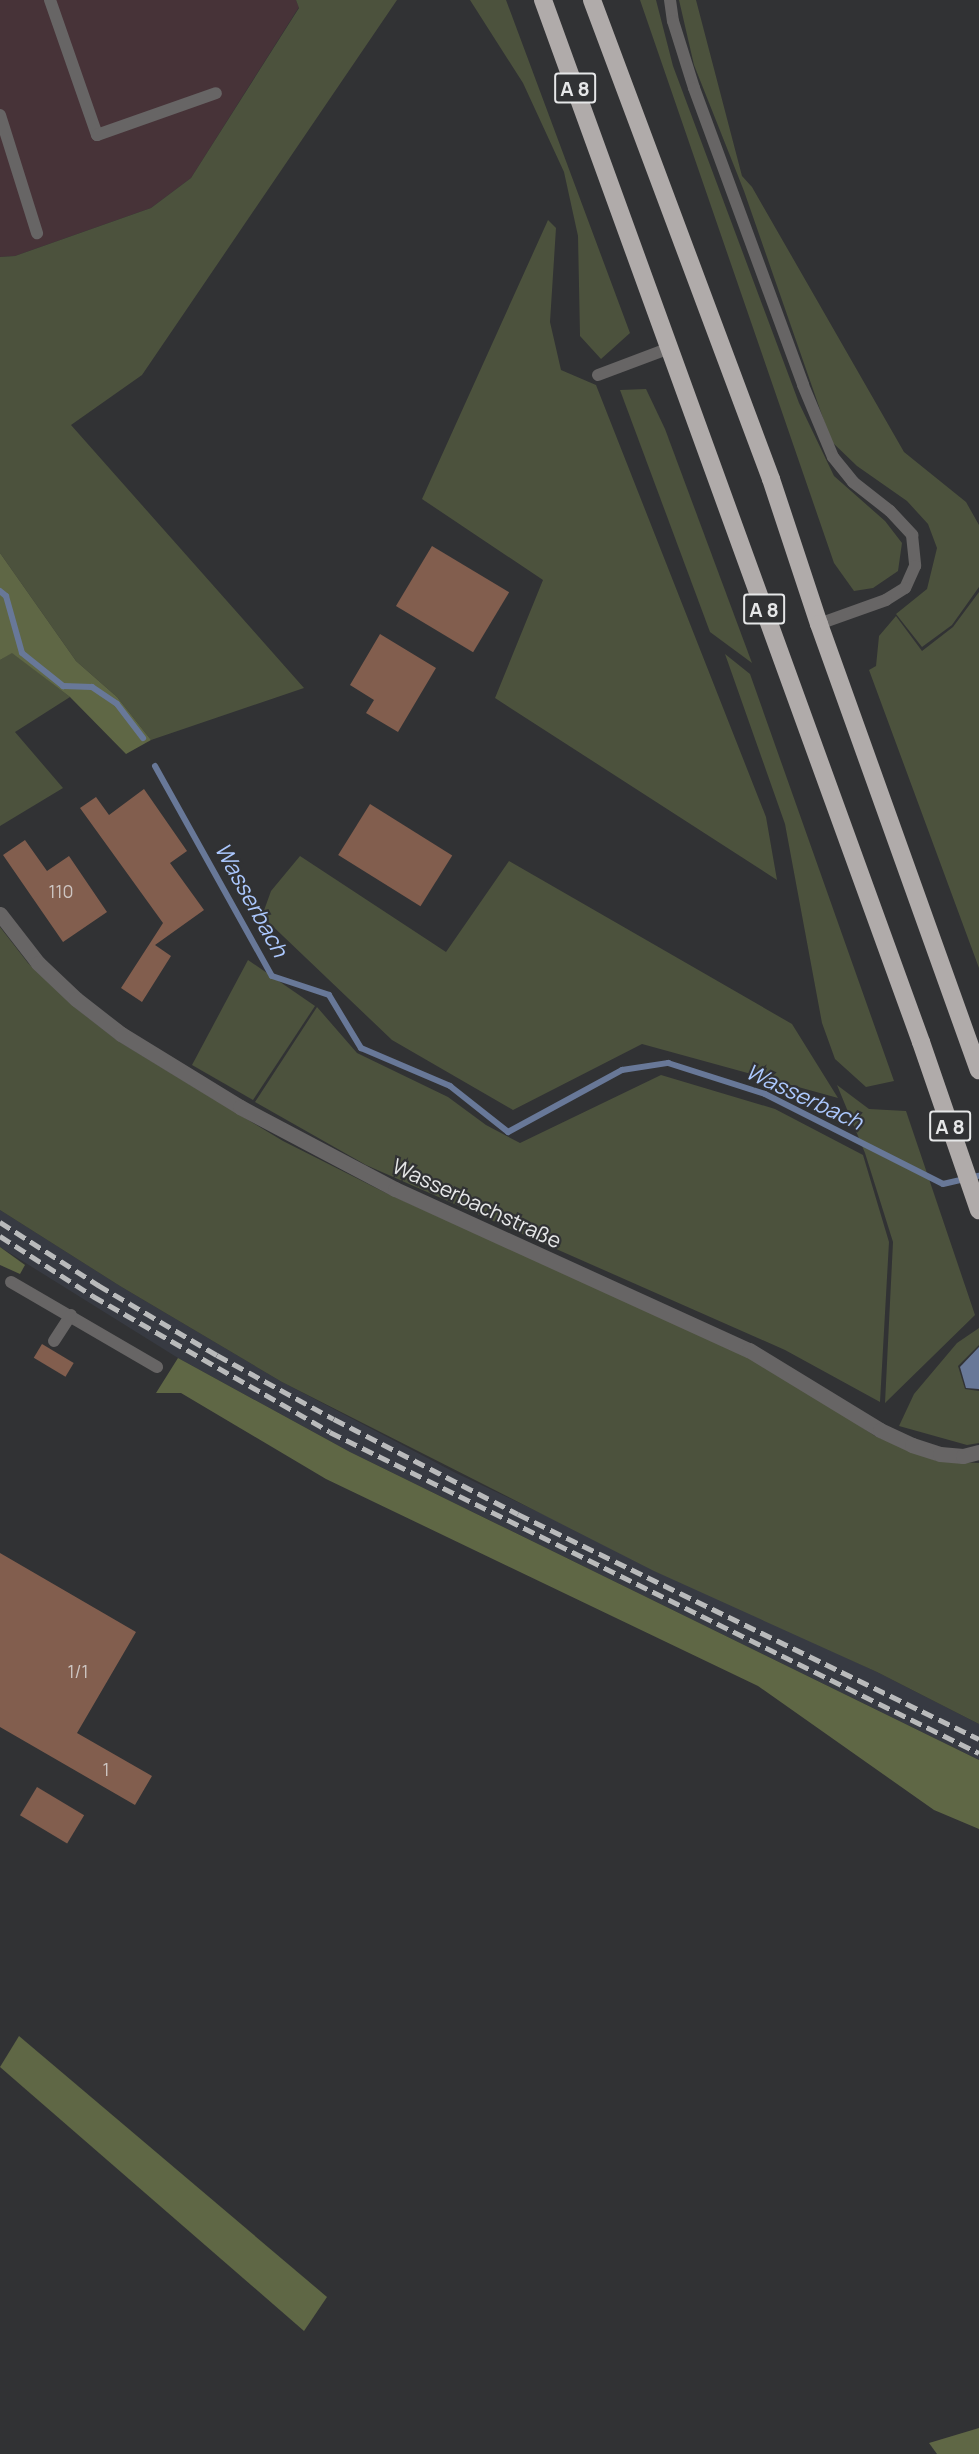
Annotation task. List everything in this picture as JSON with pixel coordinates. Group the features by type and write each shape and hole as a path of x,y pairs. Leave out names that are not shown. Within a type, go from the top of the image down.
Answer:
{"highway":[{"name":"A 8","path":"543,0 921,1042 979,1210"},
{"name":"A 8","path":"592,0 771,478 819,624 979,1070"}],"street":[{"name":"Wasserbachstraße","path":"0,914 38,963 76,999 159,1059 259,1118 395,1190 749,1350 880,1430 912,1445 940,1454 963,1456 979,1452"}],"lane":[{"path":"50,0 97,135 216,93"},
{"path":"670,0 673,21 694,88 803,385 833,457 853,482 890,511 912,535 915,566 904,588 886,600 819,624"},
{"path":"0,115 37,233"},
{"path":"598,375 670,348"},
{"path":"11,1282 157,1367"},
{"path":"54,1341 71,1315"}],"shaded area":[{"path":"0,0 296,0 299,7 191,178 151,208 15,256 0,257"},
{"path":"0,1210 120,1286 282,1382 456,1473 877,1672 979,1724 979,1760 350,1452 178,1358 0,1247"}],"green space":[{"path":"296,0 397,0 142,375 71,425 304,688 151,740 117,697 76,661 0,553 0,257 15,256 151,208 191,178 299,8"},
{"path":"470,0 506,0 630,333 601,359 580,336 578,236 564,172 523,83"},
{"path":"640,0 656,0 673,66 799,403 834,476 885,521 902,543 898,571 873,588 854,591 834,563"},
{"path":"679,0 696,0 742,176 752,187 904,452 966,502 979,525 979,587 952,625 922,647 896,614 927,589 937,548 928,524 907,501 857,466 831,441 744,191 694,65"},
{"path":"548,220 556,228 550,322 561,370 596,385 766,817 777,880 495,698 543,580 422,499"},
{"path":"646,389 665,429 752,663 710,632 620,390"},
{"path":"0,553 76,661 117,697 151,740 126,754 70,697 12,653 0,660"},
{"path":"979,592 979,968 869,670 876,666 879,636 896,616 922,651 953,627"},
{"path":"12,652 70,697 15,732 63,788 0,826 0,660"},
{"path":"725,654 750,674 894,1081 866,1087 835,1059 822,1023 785,824"},
{"path":"300,856 446,952 509,861 792,1024 838,1098 642,1044 513,1110 392,1040 262,916 271,891"},
{"path":"0,927 28,963 77,1009 118,1041 283,1141 386,1193 717,1342 795,1382 875,1436 937,1461 979,1463 979,1724 877,1672 654,1571 282,1382 120,1286 0,1210"},
{"path":"248,960 315,1006 253,1100 192,1065"},
{"path":"317,1007 357,1053 448,1097 486,1125 520,1143 661,1075 775,1109 863,1155 889,1242 880,1402 785,1350 366,1165 255,1102"},
{"path":"837,1085 869,1109 906,1111 975,1315 885,1403 893,1242 865,1153"},
{"path":"0,1247 25,1265 20,1274 0,1265"},
{"path":"979,1328 979,1345 958,1366 965,1389 979,1391 979,1443 967,1445 899,1426 914,1394 957,1343"},
{"path":"178,1358 350,1452 979,1760 979,1829 934,1810 758,1686 326,1479 181,1393 156,1393"},
{"path":"19,2036 327,2297 304,2331 0,2067"},
{"path":"979,2428 979,2454 937,2454 929,2443"}],"water":[{"path":"979,1347 979,1389 966,1388 960,1367"}],"building":[{"path":"432,546 509,592 473,652 396,606"},
{"path":"380,634 436,668 398,732 366,713 374,700 350,685"},
{"path":"144,789 187,851 170,863 204,910 155,945 171,956 142,1002 121,988 163,923 80,808 96,797 109,815"},
{"path":"370,804 452,855 420,906 338,855"},
{"path":"25,840 47,871 69,856 107,912 63,942 3,855"},
{"path":"42,1344 74,1363 65,1377 34,1358"},
{"path":"0,1553 136,1632 77,1733 152,1776 135,1805 0,1727"},
{"path":"37,1787 84,1815 67,1844 20,1815"}],"waterway":[{"name":"Wasserbach","path":"0,591 6,596 22,653 63,686 92,687 117,704 143,738"},
{"name":"Wasserbach","path":"155,766 272,976 329,995 361,1048 450,1086 508,1132 622,1070 668,1063 765,1094 943,1184 979,1176"}],"railway":[{"path":"0,1222 98,1285 217,1355 334,1419 518,1514 979,1739"},
{"path":"0,1236 93,1296 330,1432 979,1753"}]}
